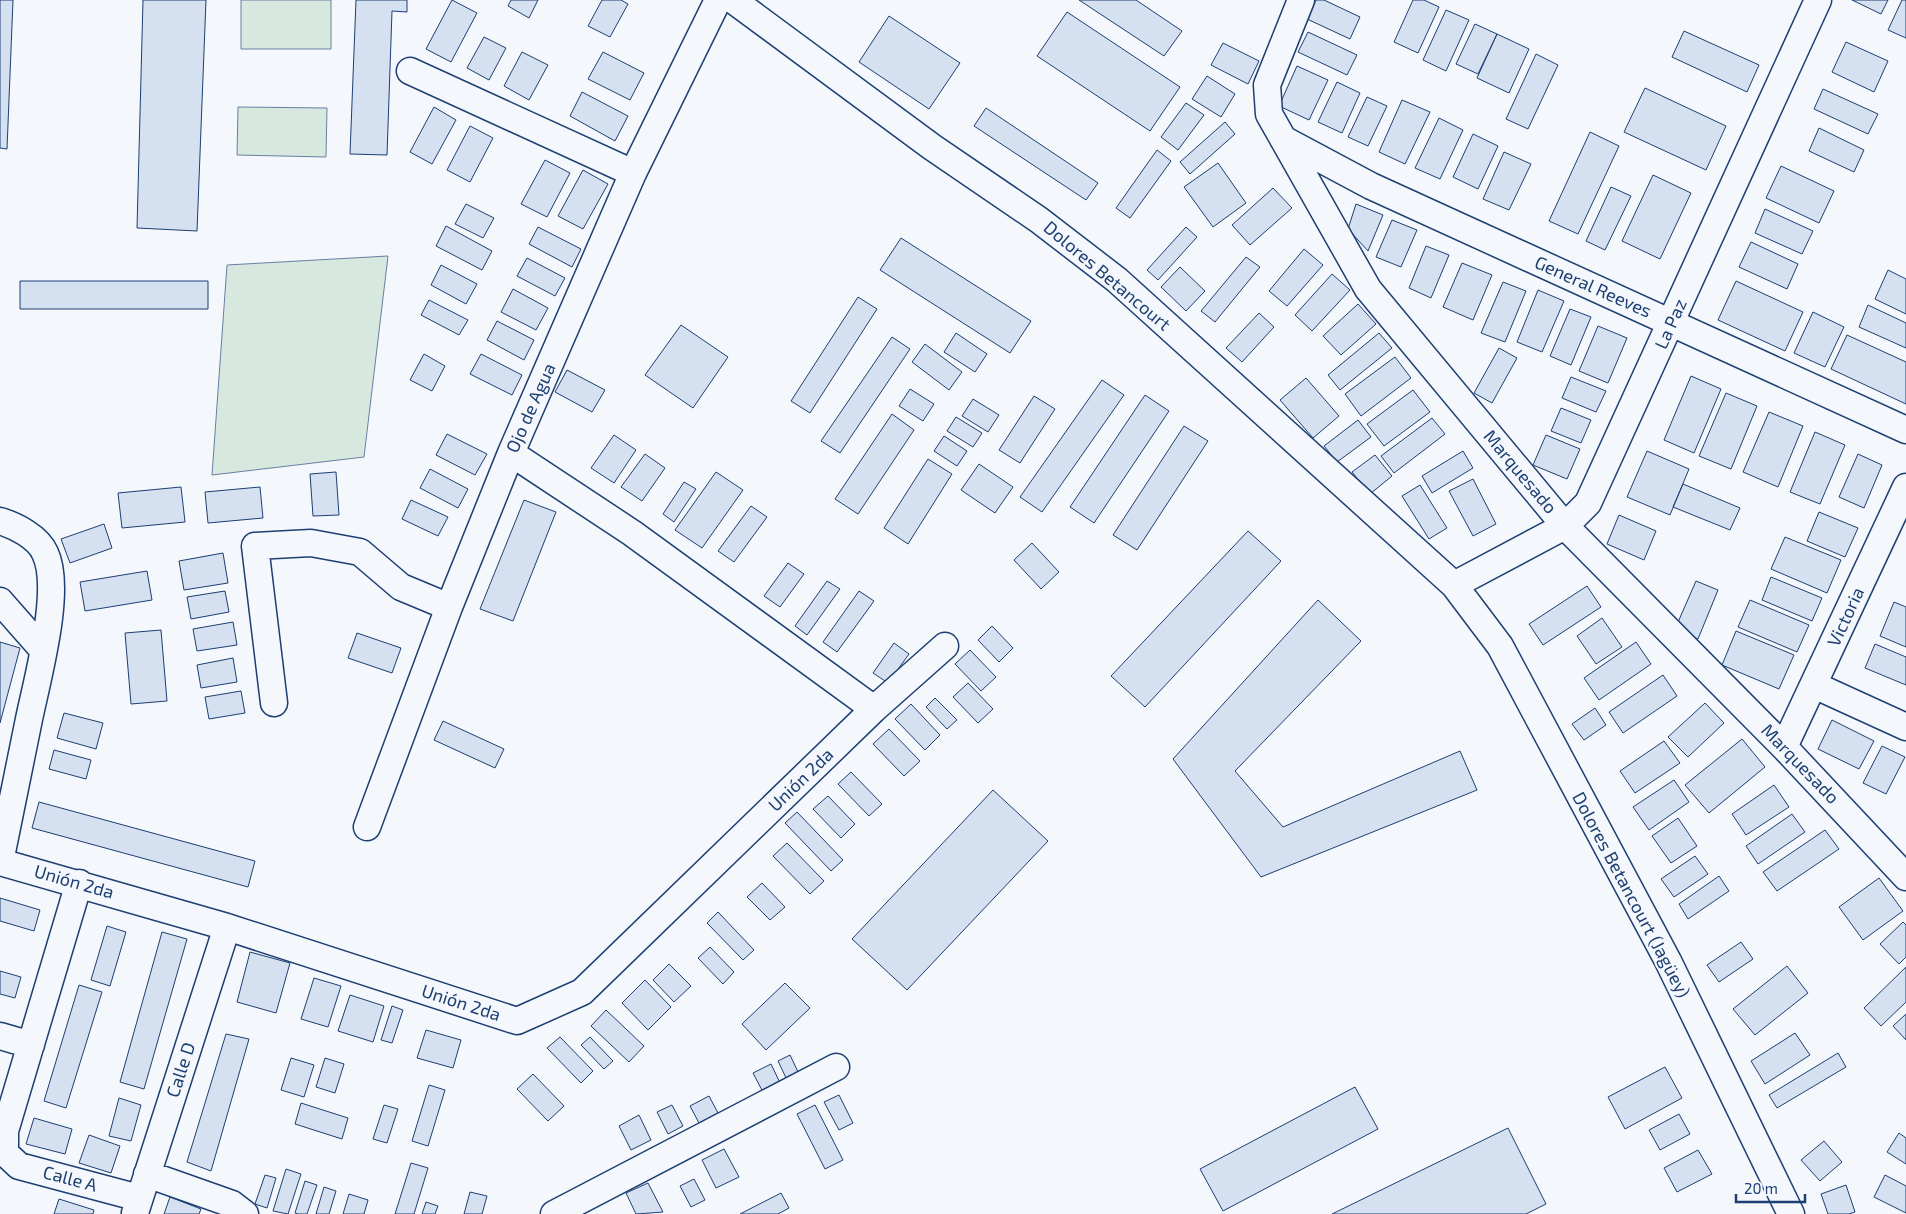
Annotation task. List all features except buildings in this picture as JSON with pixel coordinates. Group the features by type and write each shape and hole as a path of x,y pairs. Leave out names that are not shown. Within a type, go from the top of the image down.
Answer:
{"street":[{"name":"Ojo de Agua","path":"367,826 449,606 511,453 633,173 718,0"},
{"name":"Dolores Betancourt","path":"733,0 932,147 1039,220 1117,280 1454,585"},
{"name":"Marquesado","path":"1301,0 1266,85 1269,114 1368,289 1565,526 1784,747 1906,876"},
{"name":"La Paz","path":"1454,585 1565,526 1588,503 1672,324 1818,0"},
{"path":"410,71 633,173"},
{"name":"General Reeves","path":"1283,139 1371,186 1906,430"},
{"path":"511,453 632,533 874,709"},
{"name":"Victoria","path":"1784,747 1906,487"},
{"path":"0,520 31,537 45,552 52,574 43,650 0,862"},
{"path":"274,703 255,546 311,543 360,552 401,587 449,606"},
{"name":"Dolores Betancourt (Jagüey)","path":"1454,585 1500,646 1668,961 1791,1214"},
{"path":"0,601 43,650"},
{"name":"Unión 2da","path":"0,862 79,883 227,927 517,1021 582,992 874,709 945,646"},
{"path":"1814,685 1906,727"},
{"path":"0,1036 31,1045 79,883"},
{"name":"Calle D","path":"140,1195 227,927"},
{"name":"Calle A","path":"31,1045 5,1131 5,1153 18,1166 140,1195 232,1204 245,1214"},
{"path":"554,1214 836,1067"}],"shaded area":[{"path":"241,0 331,0 331,49 241,49"},
{"path":"238,107 327,108 326,157 237,155"},
{"path":"388,256 364,457 212,475 227,265"}]}
